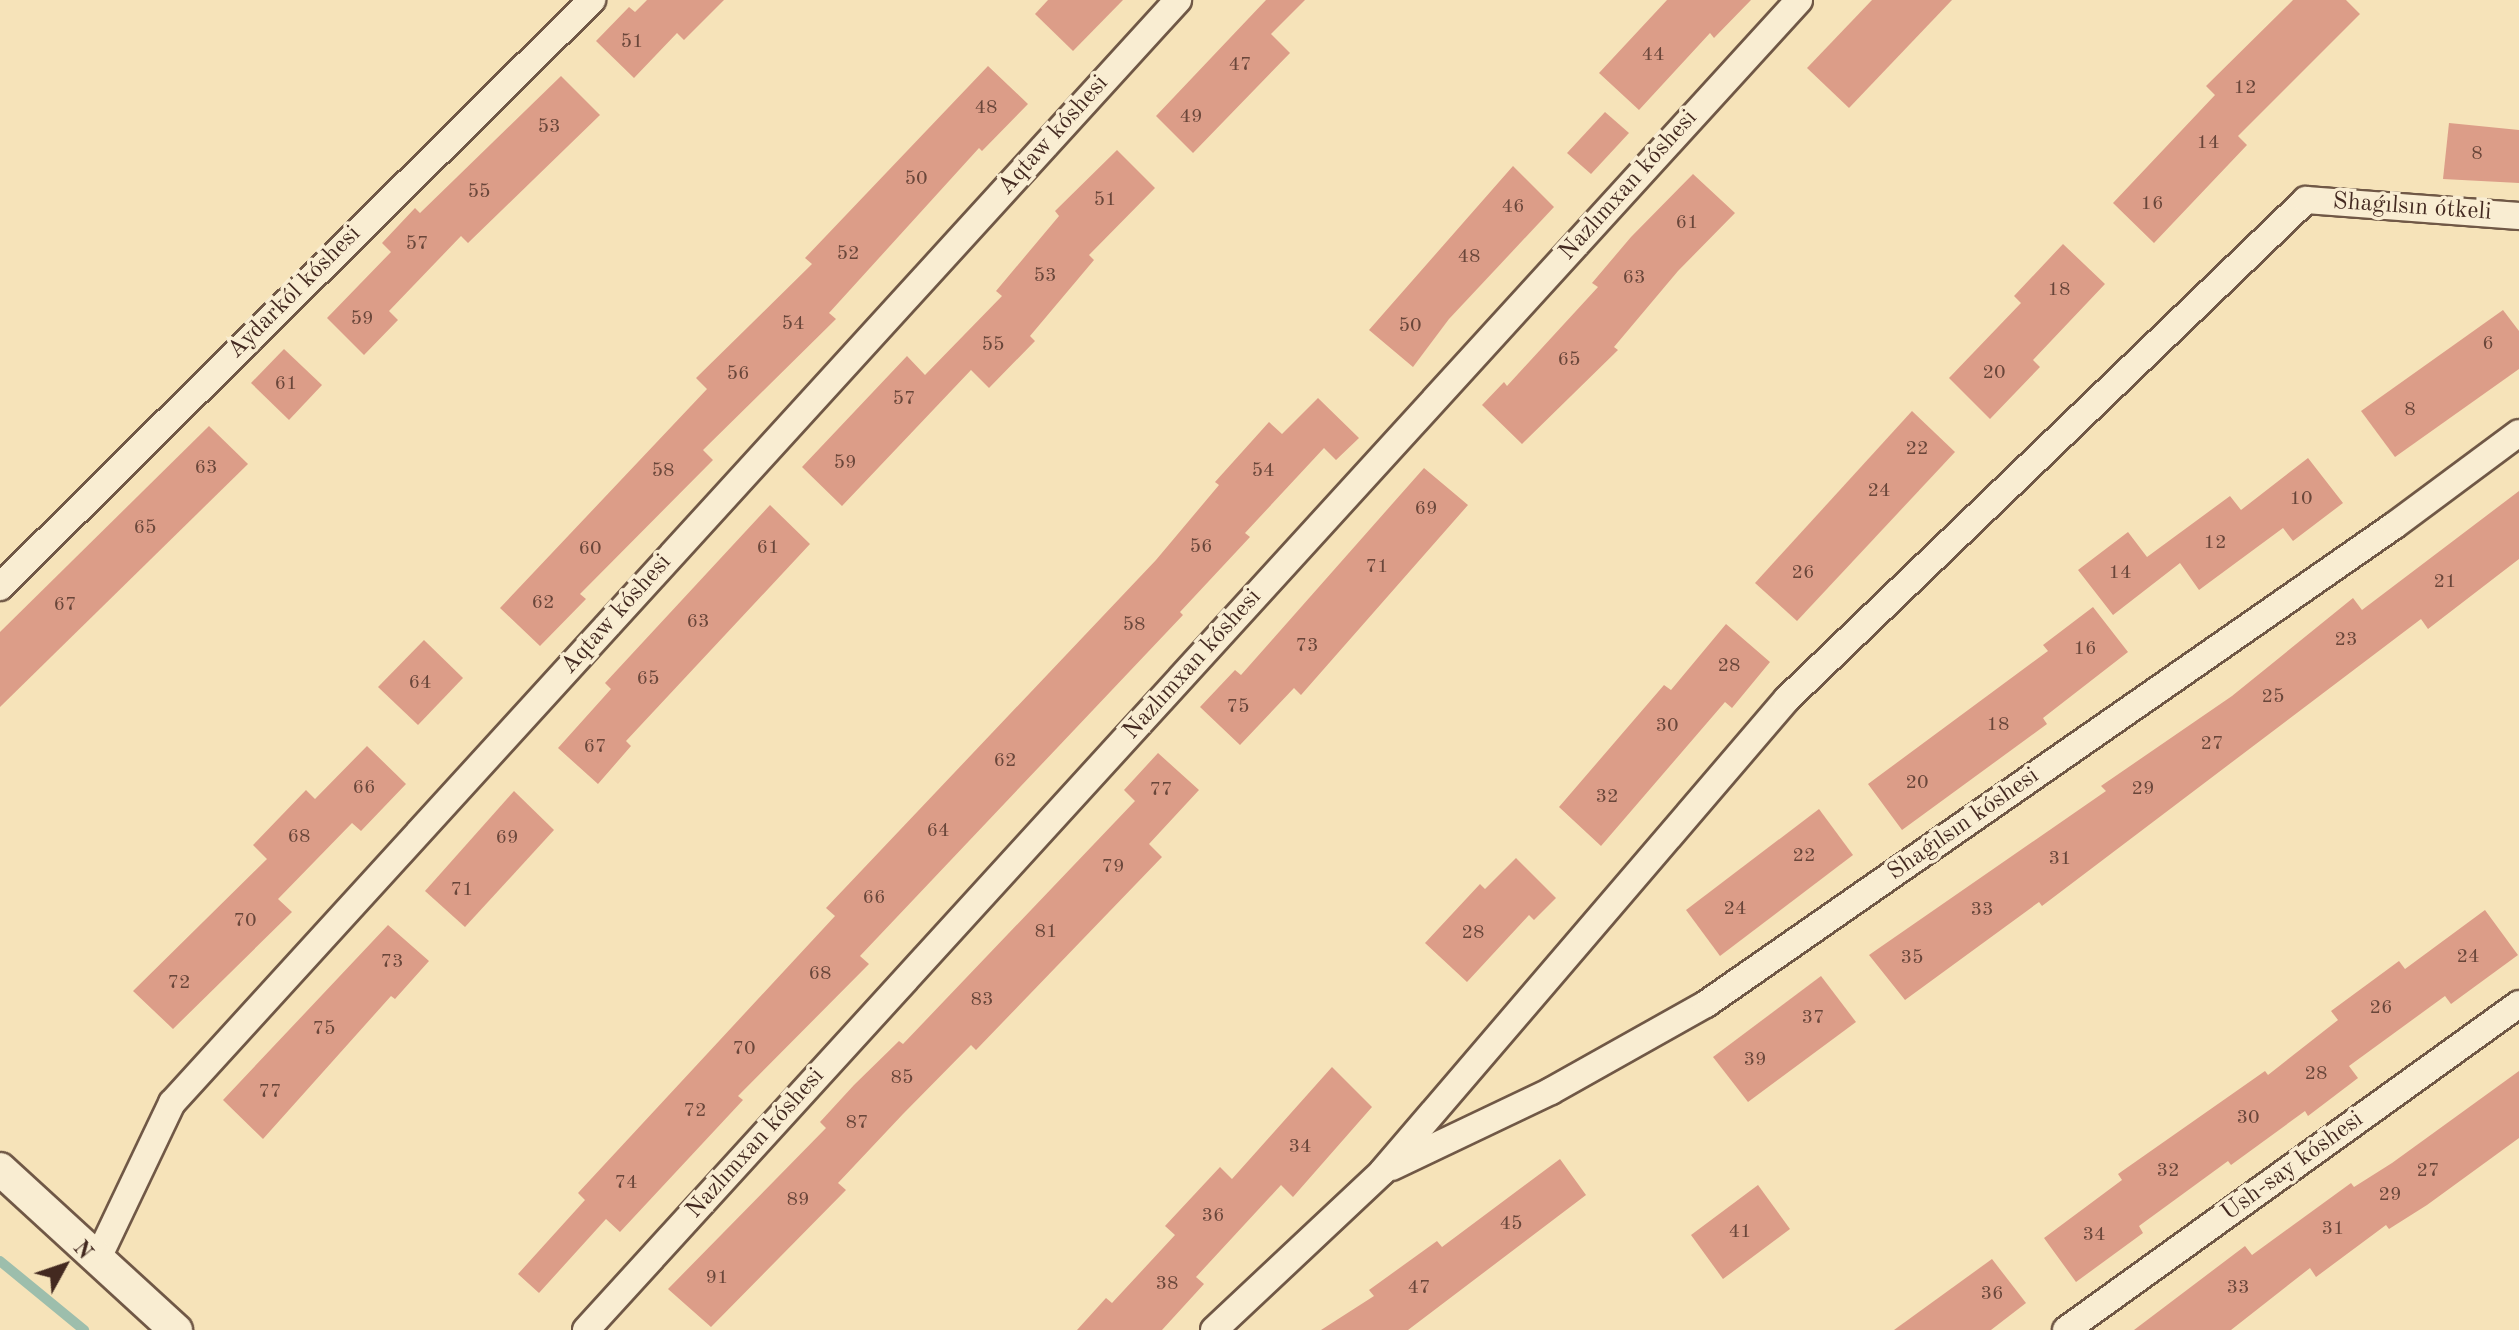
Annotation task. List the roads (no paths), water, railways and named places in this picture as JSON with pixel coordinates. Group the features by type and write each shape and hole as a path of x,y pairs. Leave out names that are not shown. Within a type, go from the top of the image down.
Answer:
{"street":[{"name":"Aydarkól kóshesi","path":"0,587 592,0"},
{"name":"Aqtaw kóshesi","path":"98,1258 172,1103 1178,0"},
{"name":"Nazlımxan kóshesi","path":"586,1330 1799,0"},
{"name":"Shaǵılsın ótkeli","path":"2306,200 2519,216"},
{"name":"Shaǵılsın kóshesi","path":"1214,1330 1382,1172 1787,699 2306,200"},
{"name":"Shaǵılsın kóshesi","path":"1382,1172 1551,1091 1706,1004 2395,525 2519,433"},
{"name":"Ush-say kóshesi","path":"2066,1330 2519,1004"},
{"path":"0,1169 176,1330"}],"waterway":[{"path":"0,1261 84,1330"}]}
